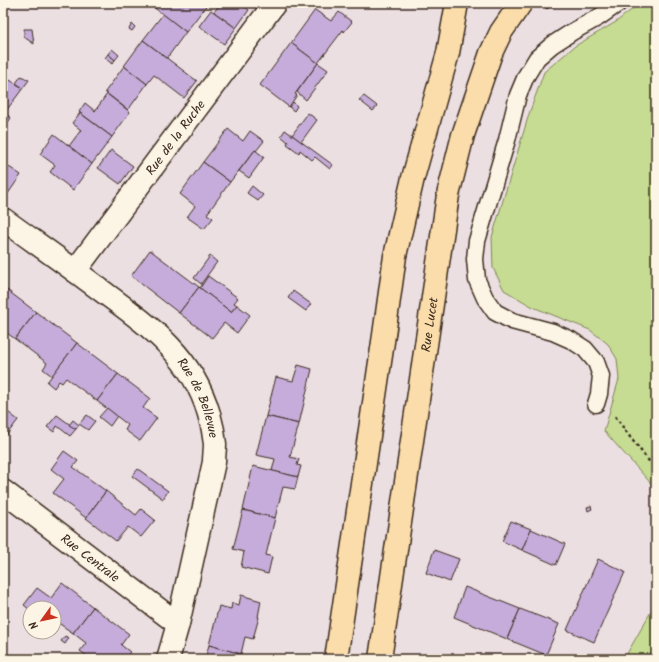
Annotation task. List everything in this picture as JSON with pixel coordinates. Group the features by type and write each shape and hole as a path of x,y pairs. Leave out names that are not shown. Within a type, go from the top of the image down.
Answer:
{"main road":[{"path":"336,659 395,256 413,178 448,52 457,3"},
{"name":"Rue Lucet","path":"380,659 448,196 463,135 491,53 501,32 521,3"}],"street":[{"name":"Rue de la Ruche","path":"75,271 275,3"},
{"name":"Rue de Bellevue","path":"3,219 75,271 155,332 177,354 194,379 206,402 215,443 214,462 178,624 168,659"},
{"name":"Rue Centrale","path":"3,491 178,624"}],"lane":[{"path":"596,404 601,376 596,362 585,349 571,340 553,332 512,321 495,312 485,298 478,280 475,259 477,242 484,214 507,140 518,96 526,76 537,58 552,45 599,17 619,3"}],"path":[{"path":"600,385 614,413 630,437 656,470"}],"green space":[{"path":"640,3 656,3 656,489 604,431 619,379 617,359 608,344 590,330 533,307 504,290 493,268 492,237 529,114 544,72 575,46 616,22"},
{"path":"656,602 656,659 624,659 653,608"}],"building":[{"path":"154,3 202,3 206,6 186,32 152,6"},
{"path":"221,3 240,3 249,10 236,28 214,12"},
{"path":"211,10 236,28 224,44 199,26"},
{"path":"315,10 331,21 339,12 352,22 344,32 343,30 318,63 291,43"},
{"path":"163,14 186,32 167,58 143,40"},
{"path":"132,24 135,27 132,31 129,29"},
{"path":"24,29 32,29 34,44 24,37"},
{"path":"143,40 197,81 184,98 154,75 147,84 124,66"},
{"path":"291,43 318,63 295,94 297,95 289,107 260,85"},
{"path":"112,49 119,55 115,60 108,54"},
{"path":"108,54 115,60 112,64 105,58"},
{"path":"318,63 328,70 306,100 297,92"},
{"path":"124,66 147,84 128,110 105,92"},
{"path":"21,76 29,80 23,88 16,83"},
{"path":"8,79 23,88 3,115 3,87"},
{"path":"107,94 130,112 112,137 79,112 85,103 95,111"},
{"path":"364,96 377,106 373,111 359,100"},
{"path":"293,102 297,106 294,111 289,107"},
{"path":"4,113 11,118 4,128 3,115"},
{"path":"80,113 112,137 92,164 69,146 81,130 72,123"},
{"path":"308,113 317,120 301,142 292,135"},
{"path":"228,129 243,141 250,131 264,141 230,182 203,162"},
{"path":"285,130 333,165 330,169 315,157 312,160 300,150 299,153 287,144 288,142 281,136"},
{"path":"54,134 92,164 73,190 50,172 55,165 40,154"},
{"path":"111,150 133,166 120,184 98,168"},
{"path":"255,150 264,157 249,178 239,171"},
{"path":"203,162 230,182 207,214 213,218 204,229 187,217 195,206 180,194"},
{"path":"3,163 21,175 7,195 3,192"},
{"path":"252,186 263,195 258,201 247,193"},
{"path":"150,250 199,287 179,313 131,276"},
{"path":"210,256 217,262 201,284 194,278"},
{"path":"208,276 238,298 234,303 237,305 231,312 200,288"},
{"path":"3,287 36,312 15,339 3,330"},
{"path":"199,287 231,312 237,305 250,315 237,333 224,323 212,338 179,313"},
{"path":"293,291 311,304 306,311 288,298"},
{"path":"36,312 77,343 52,376 43,369 47,363 15,339"},
{"path":"77,343 118,374 97,401 66,378 62,383 59,381 54,388 47,382"},
{"path":"298,365 312,369 299,424 266,416 276,377 293,381"},
{"path":"118,374 150,398 143,408 157,418 140,441 125,430 128,425 97,401"},
{"path":"107,408 117,416 110,426 99,417"},
{"path":"4,409 18,420 5,437 3,436"},
{"path":"57,415 76,429 70,436 57,426 54,432 47,427"},
{"path":"87,415 95,421 88,430 79,424"},
{"path":"266,416 299,424 290,457 299,459 297,465 301,466 298,477 272,471 275,459 256,455"},
{"path":"73,420 79,425 76,429 69,425"},
{"path":"64,451 78,461 73,467 106,491 86,518 53,493 64,479 51,469"},
{"path":"253,466 298,477 295,489 283,487 275,518 243,510"},
{"path":"138,469 168,491 163,499 132,476"},
{"path":"106,491 136,515 141,509 155,520 141,537 128,527 116,541 86,518"},
{"path":"591,506 592,509 588,511 587,507"},
{"path":"243,510 275,518 266,555 272,557 268,574 241,567 244,552 233,549"},
{"path":"511,521 531,529 522,550 502,541"},
{"path":"531,529 565,544 556,565 522,550"},
{"path":"434,550 459,559 450,582 426,573"},
{"path":"598,559 625,572 594,642 567,630"},
{"path":"62,583 93,607 73,633 62,625 62,600 28,600 37,588 51,598"},
{"path":"465,587 520,609 507,639 454,617"},
{"path":"241,595 261,601 259,617 253,639 245,637 241,654 209,645 219,606 231,609 232,603 239,605"},
{"path":"93,607 129,634 121,645 130,652 125,659 91,659 80,651 86,643 73,633"},
{"path":"520,609 559,624 546,655 507,639"},
{"path":"65,636 69,638 65,644 61,641"},
{"path":"209,645 241,654 240,659 205,659"}]}
